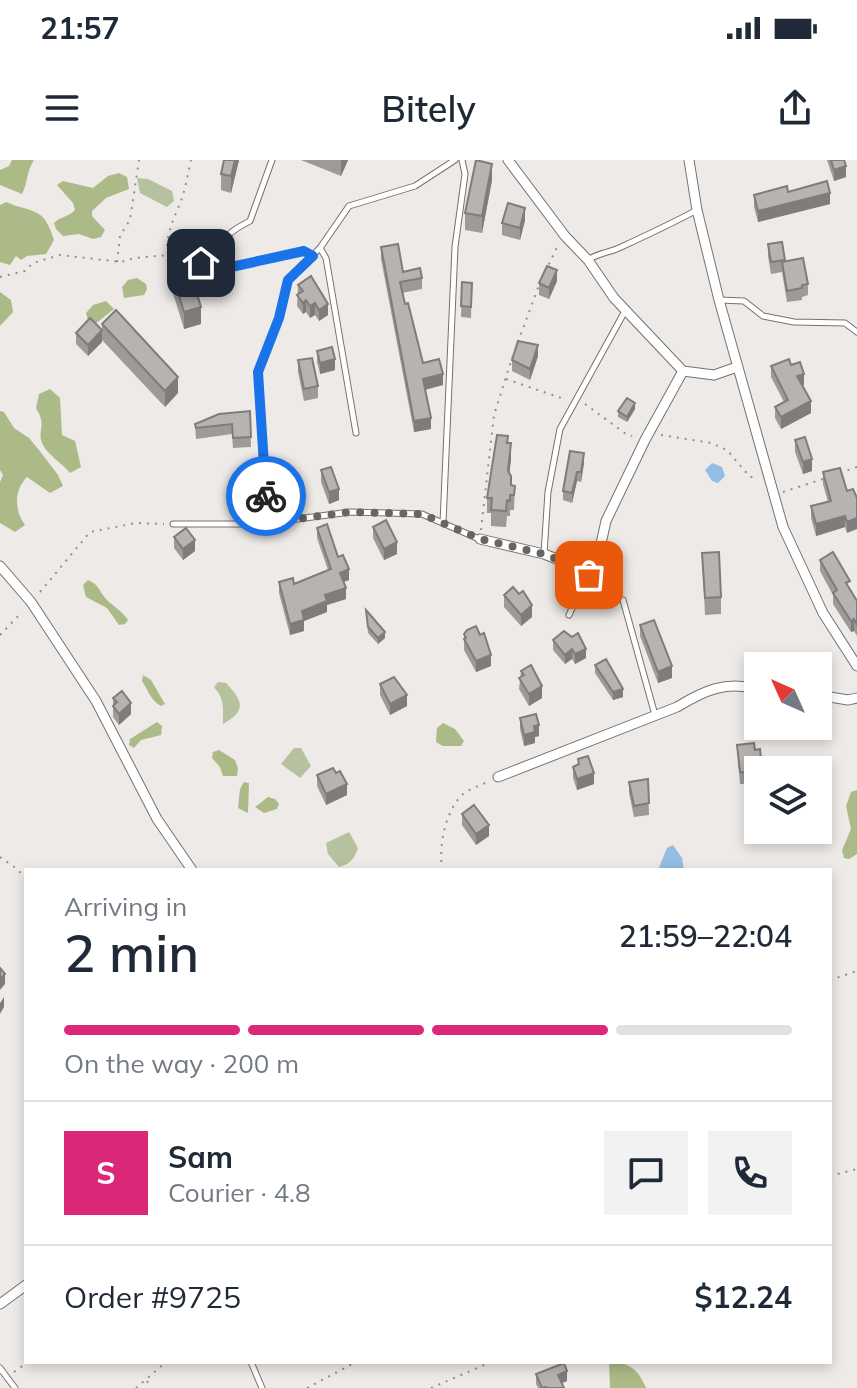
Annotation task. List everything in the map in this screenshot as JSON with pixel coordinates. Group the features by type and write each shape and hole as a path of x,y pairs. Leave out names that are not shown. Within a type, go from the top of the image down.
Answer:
{"street":[{"path":"508,160 625,310 683,371 714,375 737,367"},
{"path":"689,160 697,210 719,300 783,527 823,613 857,666"},
{"path":"480,539 544,554 583,569 596,566 606,521 683,371"},
{"path":"0,566 31,602 96,701 157,819 191,868"},
{"path":"498,777 677,707 700,693 735,683 744,685"},
{"path":"832,697 857,698"},
{"path":"0,1304 24,1286"}],"lane":[{"path":"218,268 230,231 250,221 272,160"},
{"path":"260,524 266,493 258,372 279,318 288,280 320,248 349,206 415,186 455,160"},
{"path":"443,523 455,247 465,174 462,160"},
{"path":"588,260 657,231 697,210"},
{"path":"320,248 326,258 356,433"},
{"path":"201,263 218,268 304,251 313,256"},
{"path":"719,300 744,301 763,316 794,322 845,323 857,332"},
{"path":"544,554 548,492 560,429 625,310"},
{"path":"173,524 260,524 350,512 422,514 480,539"},
{"path":"569,615 590,568"},
{"path":"623,600 655,715"},
{"path":"252,1364 262,1388"},
{"path":"0,1368 15,1388"}],"path":[{"path":"117,262 120,236 130,220 139,160"},
{"path":"168,255 166,245 191,160"},
{"path":"480,539 494,415 538,289 552,255 565,236"},
{"path":"0,277 25,271 33,263 60,255 117,262 168,255 201,263"},
{"path":"649,433 711,443 727,450 750,477 769,477"},
{"path":"775,495 857,467"},
{"path":"0,635 90,532 136,523 173,524"},
{"path":"442,868 440,849 451,812 462,794 498,777"},
{"path":"0,857 24,877"},
{"path":"832,979 857,971"},
{"path":"832,1175 857,1169"},
{"path":"7,1378 25,1364"},
{"path":"136,1388 164,1364"},
{"path":"307,1388 352,1364"},
{"path":"431,1388 486,1364"},
{"path":"147,1379 151,1388"}],"green space":[{"path":"12,160 34,160 22,194 0,185 0,170 9,166"},
{"path":"119,173 127,177 129,189 106,198 92,211 92,216 105,230 101,237 93,239 79,234 63,236 56,229 54,223 75,210 73,203 57,185 63,181 93,188 108,176"},
{"path":"137,178 148,179 172,191 174,201 167,207 140,193"},
{"path":"6,202 36,212 46,221 54,240 46,254 27,256 21,260 16,256 10,265 0,262 0,205"},
{"path":"137,278 146,284 144,295 124,298 122,287 128,280"},
{"path":"0,292 11,300 13,312 0,326"},
{"path":"106,301 114,309 94,325 89,324 86,313 93,305"},
{"path":"50,389 60,398 62,435 75,441 81,467 70,473 48,452 41,440 41,420 36,408 39,394"},
{"path":"0,411 4,412 14,428 29,438 63,486 50,493 27,477 17,500 25,525 15,532 0,523 0,482 3,475 0,470"},
{"path":"88,580 126,617 128,620 125,624 119,625 107,608 86,597 83,585"},
{"path":"143,675 151,680 165,704 161,706 152,698 142,681"},
{"path":"218,682 226,683 240,706 236,715 223,724 222,700 214,687"},
{"path":"157,722 162,726 161,735 141,740 134,748 129,745 130,739"},
{"path":"443,723 455,729 464,741 461,746 443,746 436,742 437,728"},
{"path":"294,748 301,748 311,766 300,778 281,764"},
{"path":"219,750 235,760 237,776 223,776 212,758 213,752"},
{"path":"244,782 249,783 248,813 238,808"},
{"path":"857,790 857,854 849,859 844,858 842,850 851,829 846,806 851,792"},
{"path":"268,797 279,804 277,809 264,813 255,807"},
{"path":"349,832 358,848 346,865 339,867 328,854 326,843"},
{"path":"609,1364 624,1364 632,1368 646,1388 610,1388"}],"water":[{"path":"712,463 722,467 725,476 718,483 712,481 705,470"},
{"path":"673,845 682,858 684,868 659,868 667,848"}],"building":[{"path":"224,160 235,160 231,176 221,174"},
{"path":"476,160 492,164 482,216 465,213"},
{"path":"831,160 844,160 846,166 834,170"},
{"path":"827,181 830,193 758,211 754,195 787,186 788,192"},
{"path":"508,203 525,208 520,228 502,223"},
{"path":"782,242 785,260 771,262 768,244"},
{"path":"398,244 403,272 420,268 422,278 400,282 423,363 439,359 443,374 423,379 431,418 414,421 381,247"},
{"path":"186,258 201,307 184,312 169,263"},
{"path":"803,258 808,284 787,291 782,262"},
{"path":"547,266 557,270 549,288 539,283"},
{"path":"311,276 328,304 319,310 315,303 310,306 306,300 303,303 297,295 303,291 298,285"},
{"path":"462,282 472,283 471,307 461,306"},
{"path":"116,310 178,377 165,391 102,324"},
{"path":"90,318 102,330 88,345 76,333"},
{"path":"518,341 538,345 530,369 512,360"},
{"path":"332,347 335,359 320,363 317,351"},
{"path":"312,358 318,386 304,389 298,360"},
{"path":"789,359 791,365 800,362 804,374 797,376 811,401 781,417 775,407 788,400 771,366"},
{"path":"627,398 635,403 627,417 618,411"},
{"path":"250,411 251,437 233,438 232,424 196,428 195,424 219,414"},
{"path":"497,435 508,436 507,443 511,443 508,471 511,485 515,486 514,495 510,495 510,501 507,500 506,511 491,510 492,498 487,498"},
{"path":"805,437 812,459 803,462 795,440"},
{"path":"570,451 584,453 581,472 577,472 572,493 563,491"},
{"path":"331,467 339,489 329,492 321,470"},
{"path":"840,468 847,491 853,489 857,498 857,518 847,522 845,516 816,524 811,506 831,501 823,472"},
{"path":"386,520 397,542 384,549 373,527"},
{"path":"327,524 338,557 343,555 349,569 340,573 346,588 325,595 327,601 302,611 304,620 290,624 279,582 293,578 294,584 331,569 317,528"},
{"path":"186,528 195,540 183,549 174,537"},
{"path":"719,552 721,597 705,598 702,553"},
{"path":"833,552 850,581 846,583 857,601 857,625 833,593 837,590 820,560"},
{"path":"513,587 519,594 523,591 532,605 521,615 504,595"},
{"path":"366,610 385,632 378,638 368,627"},
{"path":"654,620 672,666 658,672 640,625"},
{"path":"476,626 480,635 484,633 491,655 476,661 464,634"},
{"path":"564,631 572,637 578,633 586,649 575,654 572,649 565,655 553,640"},
{"path":"606,659 623,689 613,692 595,665"},
{"path":"531,665 542,686 529,694 519,678 524,675 521,671"},
{"path":"394,677 407,695 390,704 380,684"},
{"path":"122,691 131,703 119,714 113,706 117,702 113,698"},
{"path":"536,714 539,725 534,726 535,732 524,735 520,718"},
{"path":"754,743 755,750 760,749 761,756 744,756 744,772 740,772 737,745"},
{"path":"588,756 594,773 577,779 573,767 579,764 578,759"},
{"path":"333,768 336,773 340,771 347,784 326,794 317,775"},
{"path":"648,779 649,803 634,806 629,782"},
{"path":"474,805 489,825 476,834 462,814"},
{"path":"564,1364 567,1371 558,1375 564,1388 542,1388 536,1374"}],"way so far":[{"path":"266,496 260,524 350,512 422,514 480,539 544,554 583,569 590,568 589,575"}],"route":[{"path":"201,263 222,269 304,251 313,256 288,280 279,318 258,372 266,496"}]}
